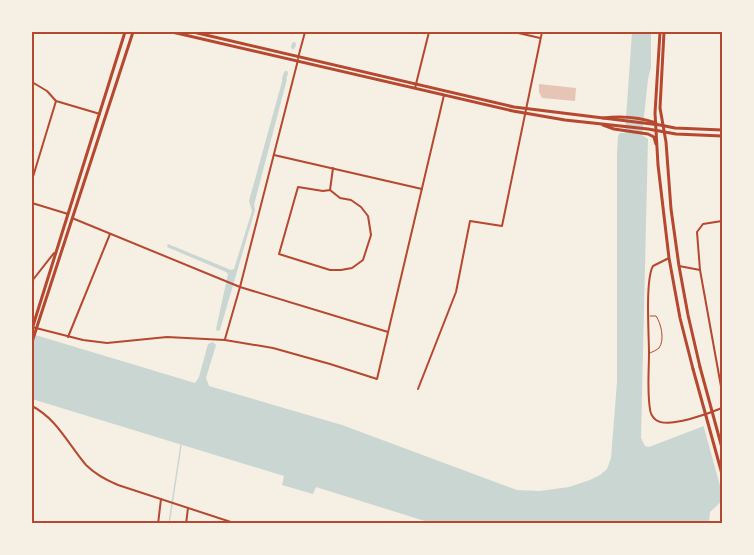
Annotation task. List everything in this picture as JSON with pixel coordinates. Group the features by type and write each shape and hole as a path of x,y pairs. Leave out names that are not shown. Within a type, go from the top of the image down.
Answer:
{"main road":[{"path":"32,342 56,251 124,32"},
{"path":"32,328 72,218 133,32"},
{"path":"172,32 298,58"},
{"path":"193,32 416,86 514,107 643,126 655,131 723,136"},
{"path":"662,32 655,131 669,258 680,318 723,474"},
{"path":"662,32 660,108 670,209 688,315 700,368 723,448"},
{"path":"416,86 444,95 565,120 596,120 643,126 655,124 684,129 723,130"},
{"path":"643,126 654,137 657,144"}],"street":[{"path":"225,340 305,32"},
{"path":"416,86 429,32"},
{"path":"514,32 540,38"},
{"path":"418,389 456,292 470,221 502,226 542,32"},
{"path":"32,82 47,91 57,101 99,114"},
{"path":"32,328 106,343 167,337 225,340 273,348 377,379 444,95"},
{"path":"32,180 57,101"},
{"path":"274,155 422,189"},
{"path":"330,189 333,168"},
{"path":"298,187 323,191 330,189 340,198 351,200 361,207 368,216 371,235 363,260 352,268 330,270 279,254 298,187"},
{"path":"32,203 68,214"},
{"path":"72,218 240,287 389,332"},
{"path":"723,221 703,224 699,227 697,237 700,270 723,392"},
{"path":"68,337 110,234"},
{"path":"32,281 56,251"},
{"path":"669,258 656,264 651,272 648,316 649,408 655,419 667,424 723,408"},
{"path":"679,266 700,270"},
{"path":"32,406 55,424 87,466 106,480 237,524"},
{"path":"158,524 163,500"},
{"path":"186,524 188,508"}],"lane":[{"path":"648,316 656,316 659,320 662,341 659,348 649,354"}],"shaded area":[{"path":"632,32 651,32 651,67 642,135 648,139 641,438 645,446 649,447 722,419 722,501 710,512 709,523 431,523 316,487 313,494 282,485 284,476 32,399 32,334 195,383 199,377 208,344 213,342 216,345 206,378 209,386 342,425 517,490 540,491 569,487 600,475 607,469 611,458 617,382 617,154 618,136 620,133 625,133"},
{"path":"283,78 287,79 254,205 255,210 220,330 217,331 228,274 167,247 168,244 231,270 234,269 252,211 249,201"}],"pier":[{"path":"720,417 722,427 722,493 703,424"}],"building":[{"path":"539,84 576,88 575,101 542,98"}],"waterway":[{"path":"284,79 286,73"},
{"path":"169,524 181,445"}]}
